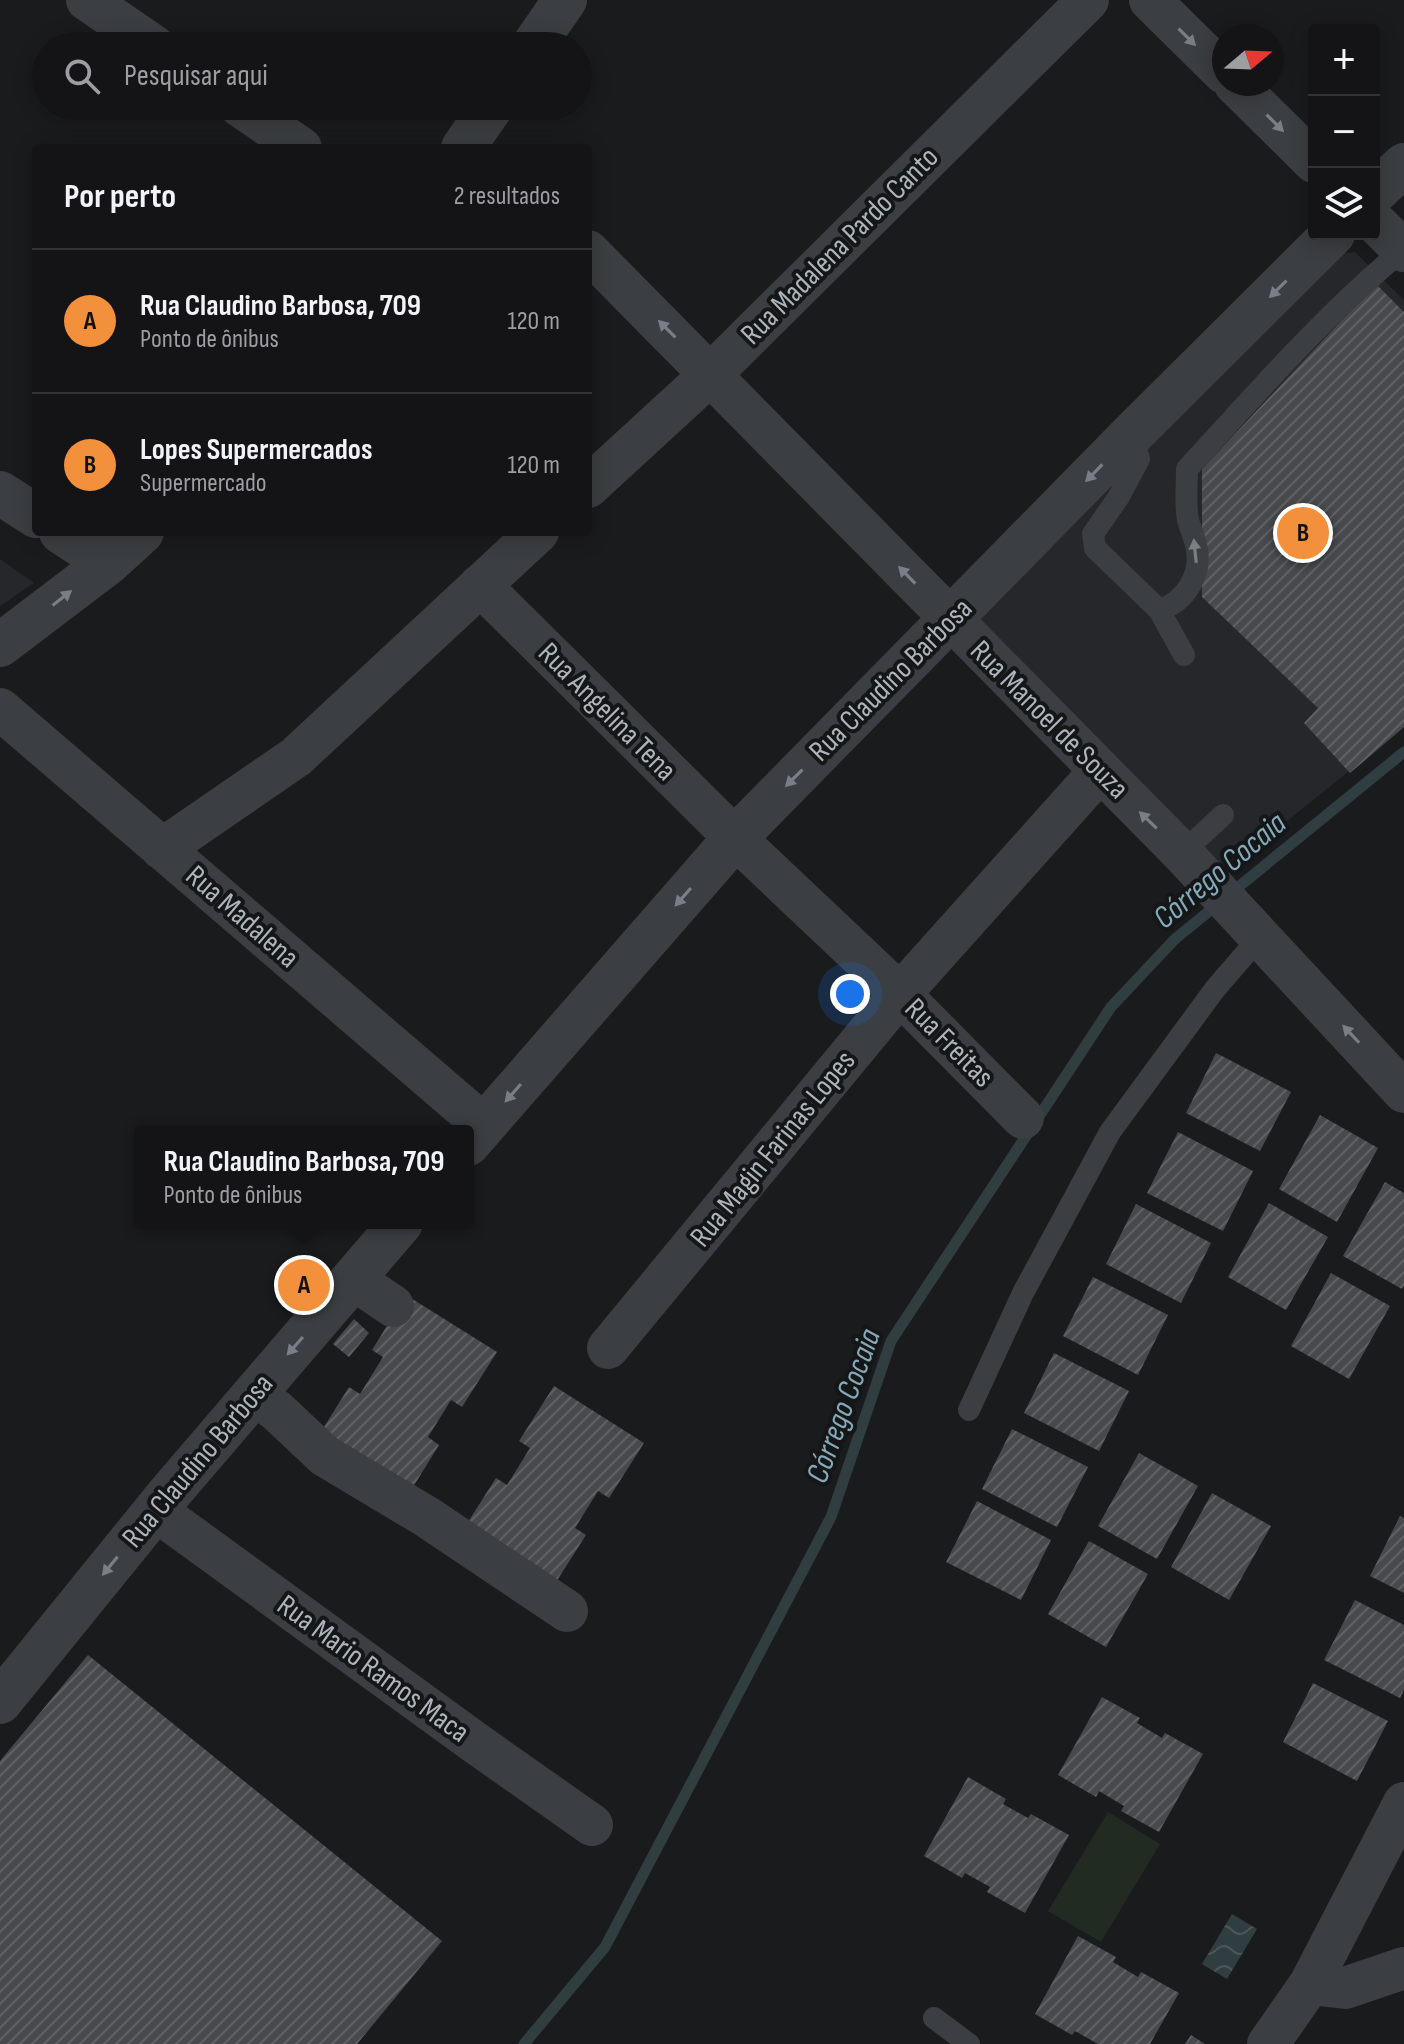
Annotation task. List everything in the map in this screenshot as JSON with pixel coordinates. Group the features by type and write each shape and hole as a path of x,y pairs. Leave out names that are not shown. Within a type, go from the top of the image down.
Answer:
{"street":[{"path":"87,0 134,32"},
{"path":"543,32 565,0"},
{"name":"Rua Madalena Pardo Canto","path":"592,483 711,374 1088,0"},
{"path":"1150,0 1212,61"},
{"path":"1247,96 1308,156"},
{"path":"260,120 295,144"},
{"path":"1380,187 1404,165"},
{"name":"Rua Claudino Barbosa","path":"476,1135 735,838 1327,240"},
{"name":"Rua Manoel de Souza","path":"592,255 1192,865 1404,1092"},
{"path":"0,493 32,513"},
{"path":"67,536 108,563"},
{"path":"0,645 108,563 138,536"},
{"path":"162,849 296,757 534,536"},
{"name":"Rua Angelina Tena","path":"480,585 735,838"},
{"name":"Rua Madalena","path":"0,709 162,849 465,1125"},
{"name":"Rua Magin Farinas Lopes","path":"608,1348 900,994 1099,772"},
{"name":"Rua Freitas","path":"735,838 900,994 1023,1118"},
{"name":"Rua Claudino Barbosa","path":"0,1702 155,1510 396,1229"},
{"path":"353,1279 393,1306"},
{"path":"254,1395 276,1410 325,1456 427,1517 567,1611"},
{"name":"Rua Mario Ramos Maca","path":"155,1510 592,1825"},
{"path":"1268,2044 1310,1984 1404,1803"},
{"path":"1310,1984 1345,1988 1404,1968"}],"lane":[{"path":"1159,610 1174,606 1189,589 1197,567 1197,547 1188,520 1187,469 1287,361 1382,267 1394,241"},
{"path":"1132,434 1139,459 1118,498 1093,534 1095,548 1159,610 1184,655"},
{"path":"1192,865 1223,815"},
{"path":"969,1410 1023,1293 1110,1132 1255,933"},
{"path":"934,2018 969,2044"}],"shaded area":[{"path":"1355,252 1404,300 1404,727 1221,874 983,630 981,617 1338,254"},
{"path":"0,559 34,583 0,606"},
{"path":"1108,1812 1160,1844 1101,1942 1048,1911"}],"water":[{"path":"1232,1914 1257,1929 1227,1979 1202,1964"}],"building":[{"path":"1376,284 1404,312 1404,727 1350,773 1304,723 1318,708 1202,597 1202,469"},
{"path":"1216,1053 1291,1092 1260,1151 1186,1113"},
{"path":"1320,1115 1378,1148 1337,1222 1279,1189"},
{"path":"1178,1132 1253,1171 1223,1231 1147,1193"},
{"path":"1385,1182 1404,1193 1402,1289 1343,1256"},
{"path":"1269,1203 1328,1237 1286,1310 1228,1277"},
{"path":"1136,1204 1211,1243 1181,1303 1106,1264"},
{"path":"1331,1273 1390,1306 1349,1379 1291,1346"},
{"path":"1093,1277 1168,1315 1138,1375 1063,1336"},
{"path":"406,1295 497,1352 462,1407 451,1400 428,1437 439,1445 405,1500 314,1443 349,1387 360,1394 383,1357 372,1350"},
{"path":"354,1319 369,1333 349,1357 333,1344"},
{"path":"1054,1353 1129,1391 1099,1451 1024,1413"},
{"path":"554,1386 644,1443 609,1498 598,1491 575,1528 586,1535 551,1590 461,1533 496,1478 507,1485 530,1448 519,1441"},
{"path":"1012,1429 1088,1467 1057,1527 982,1489"},
{"path":"1139,1453 1198,1486 1157,1559 1098,1526"},
{"path":"1212,1493 1271,1526 1229,1600 1171,1567"},
{"path":"977,1501 1051,1540 1021,1600 946,1562"},
{"path":"1400,1516 1404,1518 1404,1593 1370,1576"},
{"path":"1089,1541 1148,1574 1106,1647 1048,1614"},
{"path":"1355,1600 1404,1625 1404,1690 1400,1698 1324,1660"},
{"path":"88,1655 442,1941 357,2044 0,2044 0,1761"},
{"path":"1313,1683 1388,1721 1357,1781 1283,1742"},
{"path":"1102,1697 1140,1718 1137,1723 1162,1738 1165,1733 1203,1754 1159,1832 1121,1811 1124,1806 1099,1791 1096,1797 1058,1775"},
{"path":"968,1777 1006,1799 1003,1804 1028,1818 1031,1814 1069,1835 1025,1913 987,1892 990,1887 965,1873 962,1878 924,1856"},
{"path":"1078,1936 1116,1957 1113,1962 1138,1977 1141,1972 1179,1993 1150,2044 1098,2044 1075,2031 1072,2035 1035,2014"},
{"path":"1191,2035 1205,2044 1185,2044"}],"waterway":[{"name":"Córrego Cocaia","path":"1231,893 1404,752"},
{"name":"Córrego Cocaia","path":"524,2044 605,1947 831,1517 891,1341 1111,1007 1175,939 1218,904"}],"place":[{"name":"Lopes Supermercados","path":"1303,533"},
{"name":"Rua Claudino Barbosa, 709","path":"304,1285"}]}
